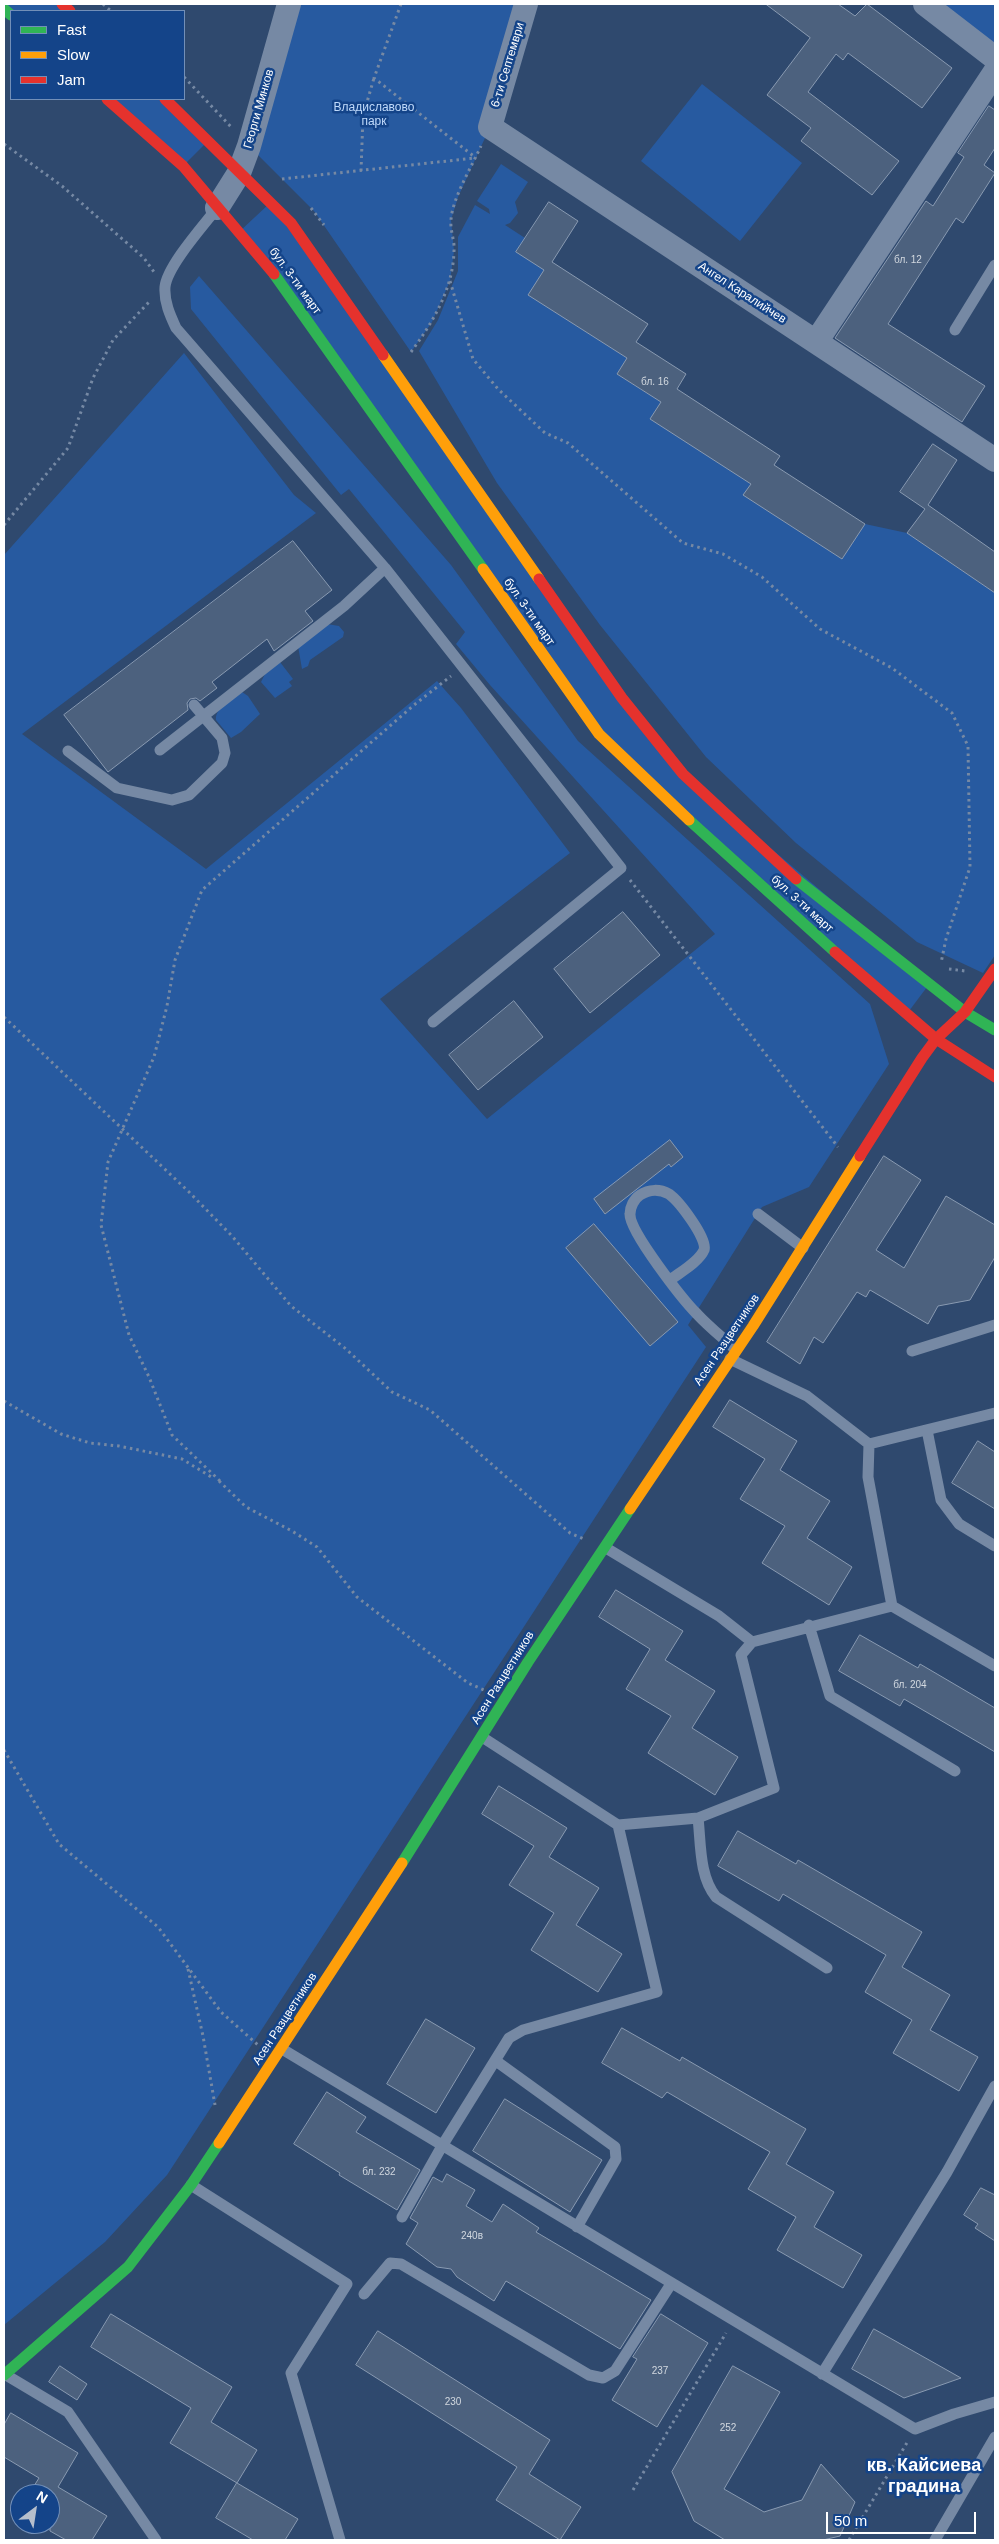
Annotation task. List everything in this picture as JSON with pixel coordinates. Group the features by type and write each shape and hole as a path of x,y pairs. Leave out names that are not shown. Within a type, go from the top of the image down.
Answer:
{"street":[{"name":"Георги Минков","path":"217,208 239,173 249,146 289,4"},
{"name":"6-ти Септември","path":"490,127 526,4"},
{"path":"925,4 995,58"},
{"path":"816,342 995,72"},
{"name":"бул. 3-ти март","path":"109,100 183,166 217,208 262,257 599,734 750,877 936,1039 995,1077"},
{"name":"бул. 3-ти март","path":"166,100 291,223 622,698 683,774 788,872 965,1012 995,1030"},
{"name":"Ангел Каралийчев","path":"490,127 995,460"},
{"name":"Асен Разцветников","path":"4,2375 128,2266 191,2184 275,2060 505,1701 528,1662 606,1548 733,1355 936,1039 965,1012 995,968"}],"lane":[{"path":"217,208 176,262 165,285 166,306 176,328 385,568 621,868 433,1022"},
{"path":"955,330 995,265"},
{"path":"160,750 344,606 385,568"},
{"path":"68,751 117,788 172,800 189,795 222,763 225,753 222,738 194,705"},
{"path":"670,1280 702,1253 705,1244 702,1236 675,1199 664,1192 650,1191 638,1197 630,1210 630,1217 635,1231 670,1280 696,1314 733,1355 807,1396 869,1444"},
{"path":"758,1214 803,1248"},
{"path":"912,1351 995,1325"},
{"path":"869,1444 995,1413"},
{"path":"927,1430 941,1500 959,1524 995,1546"},
{"path":"869,1444 868,1477 892,1606"},
{"path":"606,1548 719,1616 752,1642"},
{"path":"482,1737 618,1825 698,1818 774,1788 741,1655 752,1642 809,1625 892,1606 995,1666"},
{"path":"809,1625 830,1696 955,1771"},
{"path":"698,1818 708,1888 716,1897 827,1968"},
{"path":"402,2217 442,2146 509,2038 523,2030 657,1992 618,1825"},
{"path":"282,2049 733,2322 915,2429 954,2414 995,2402"},
{"path":"496,2061 615,2147 616,2158 577,2227"},
{"path":"822,2374 947,2172 995,2086"},
{"path":"191,2184 347,2284 291,2372 340,2540"},
{"path":"364,2294 390,2263 401,2264 589,2375 603,2378 615,2371 671,2284"},
{"path":"4,2375 68,2412 156,2540"},
{"path":"934,2540 995,2437"}],"path":[{"path":"361,171 363,116 374,78 401,4"},
{"path":"185,78 249,146"},
{"path":"374,78 476,158"},
{"path":"410,352 432,322 450,281 454,250 451,220 490,127"},
{"path":"4,144 62,186 144,258 165,285 113,340 94,378 68,448 4,525"},
{"path":"282,179 476,158"},
{"path":"278,175 288,185"},
{"path":"308,205 325,227"},
{"path":"450,281 473,359 498,389 545,433 568,443 683,543 723,554 762,577 820,629 892,668 952,713 968,746 970,867 946,939 940,969"},
{"path":"407,346 413,356"},
{"path":"462,668 414,705 202,890 175,960 168,1006 154,1057 108,1162 101,1225 128,1335 149,1377 172,1435 246,1507 292,1531 316,1547 357,1597 468,1683 505,1701"},
{"path":"621,868 807,1105 853,1168"},
{"path":"947,969 970,971 987,981"},
{"path":"4,1017 123,1128 232,1236 291,1306 346,1349 392,1392 430,1410 570,1533 606,1548"},
{"path":"4,1401 60,1434 90,1443 120,1446 182,1459 220,1481"},
{"path":"4,1750 59,1844 158,1927 222,2012 275,2060"},
{"path":"187,1966 203,2036 216,2109"},
{"path":"633,2490 733,2322"},
{"path":"849,2540 915,2429"}],"green space":[{"path":"4,4 62,4 69,10 10,10"},
{"name":"Владиславово парк","path":"292,4 526,4 490,127 458,197 451,220 454,251 450,281 432,322 411,352 314,211 249,146"},
{"path":"925,4 995,4 995,58"},
{"path":"702,84 802,163 740,241 641,161"},
{"path":"108,100 163,100 207,142 183,166"},
{"path":"501,164 528,182 515,202 518,213 510,223 505,225 525,238 544,270 529,295 627,358 617,374 661,402 751,484 744,495 842,559 865,524 907,533 995,593 995,955 983,973 917,942 796,843 706,757 600,625 497,483 419,351 438,320 458,271 458,237 475,205 490,214 489,209 477,201"},
{"path":"270,203 683,774 930,983 906,1015 599,734 239,232"},
{"path":"199,276 451,565 578,741 870,1004 889,1064 809,1187 762,1207 688,1325 706,1347 167,2175 105,2242 4,2325 4,555 184,353 294,495 316,513 22,734 206,869 437,681 461,708 570,853 380,999 487,1119 715,934 490,685 456,644 465,632 349,489 341,495 191,309 190,287"},
{"path":"327,624 339,626 344,632 343,637 310,660 308,666 302,669 298,646"},
{"path":"280,662 293,679 289,682 292,686 275,698 261,682 265,674"},
{"path":"242,692 248,696 260,714 241,732 231,738 216,720 216,715 221,707"}],"building":[{"path":"766,4 838,4 855,16 867,4 952,68 922,108 848,53 843,60 836,54 808,92 899,161 872,195 801,141 811,128 767,95 810,38"},
{"path":"989,106 995,110 995,148 984,165 995,173 963,223 956,218 888,324 985,386 962,422 835,338 926,201 933,206 964,157 958,153"},
{"path":"549,202 578,221 552,262 648,324 636,342 686,374 677,389 780,456 774,465 865,524 842,559 743,495 751,484 650,419 661,402 617,374 627,358 528,295 544,270 516,252"},
{"path":"933,444 957,460 928,505 995,552 995,593 907,533 925,509 900,492"},
{"path":"293,541 332,590 305,611 313,621 274,651 267,639 212,682 217,688 200,701 196,698 190,699 187,703 188,710 108,772 64,715"},
{"path":"623,912 660,955 590,1013 554,969"},
{"path":"514,1001 543,1037 478,1090 449,1055"},
{"path":"670,1140 683,1157 671,1167 669,1164 605,1214 594,1199"},
{"path":"884,1156 921,1180 876,1250 904,1268 946,1196 995,1225 995,1257 970,1300 938,1306 928,1324 870,1290 866,1297 857,1292 823,1343 814,1337 800,1364 767,1342"},
{"path":"594,1224 678,1322 650,1346 566,1248"},
{"path":"730,1400 797,1441 780,1470 830,1501 807,1538 852,1567 829,1605 762,1563 785,1526 740,1499 765,1459 713,1427"},
{"path":"978,1441 995,1452 995,1509 952,1483"},
{"path":"616,1590 683,1631 665,1660 715,1691 692,1728 738,1757 715,1795 648,1753 671,1716 626,1689 650,1649 599,1617"},
{"path":"860,1635 918,1668 920,1664 995,1708 995,1752 904,1699 900,1706 839,1671"},
{"path":"499,1786 567,1828 549,1857 599,1888 576,1925 622,1954 598,1992 531,1950 554,1913 509,1885 534,1846 482,1814"},
{"path":"738,1831 796,1864 798,1860 922,1932 902,1967 950,1995 930,2030 978,2057 959,2091 893,2053 912,2020 865,1992 886,1955 783,1894 779,1901 718,1866"},
{"path":"426,2019 475,2048 436,2113 387,2084"},
{"path":"622,2028 680,2061 682,2057 806,2129 786,2164 834,2192 814,2227 862,2255 843,2288 777,2250 796,2217 748,2189 770,2152 667,2092 662,2098 602,2063"},
{"path":"327,2092 366,2117 356,2132 420,2170 397,2210 339,2175 340,2173 294,2144"},
{"path":"505,2099 602,2160 570,2212 473,2151"},
{"path":"447,2174 475,2190 466,2206 492,2222 503,2204 539,2228 536,2232 651,2300 620,2349 506,2281 494,2301 457,2277 451,2269 437,2267 406,2244 418,2223 410,2218 433,2177 442,2182"},
{"path":"981,2188 995,2195 995,2241 975,2228 978,2224 964,2215"},
{"path":"111,2314 232,2387 211,2422 257,2450 237,2483 170,2443 191,2408 91,2347"},
{"path":"661,2314 708,2343 657,2427 612,2400 637,2359 633,2357"},
{"path":"874,2329 961,2378 904,2398 852,2369"},
{"path":"378,2331 550,2440 529,2474 581,2507 560,2540 496,2500 517,2467 356,2365"},
{"path":"60,2366 87,2384 77,2400 49,2382"},
{"path":"733,2366 780,2392 724,2489 764,2512 802,2500 821,2464 855,2502 840,2536 823,2540 725,2540 694,2521 672,2472"},
{"path":"11,2413 78,2453 60,2484 35,2484 39,2478 4,2457 4,2425"},
{"path":"237,2483 298,2519 285,2540 253,2540 216,2518"},
{"path":"60,2488 107,2516 92,2540 66,2540 55,2534 60,2534"}],"traffic: fast":[{"path":"4,9 10,14"},
{"path":"274,274 483,569"},
{"path":"689,820 835,952"},
{"path":"796,879 965,1012 995,1030"},
{"path":"402,1863 528,1662 630,1509"},
{"path":"4,2375 128,2267 191,2185 219,2143"}],"traffic: slow":[{"path":"383,355 539,579"},
{"path":"483,569 599,734 689,820"},
{"path":"630,1509 753,1326 860,1156"},
{"path":"219,2143 402,1863"}],"traffic: jam":[{"path":"62,4 69,10"},
{"path":"108,100 183,166 274,274"},
{"path":"166,100 291,223 383,355"},
{"path":"539,579 622,698 683,774 796,879"},
{"path":"835,952 936,1039 995,1077"},
{"path":"860,1156 922,1058 936,1039 965,1012 995,969"}],"district":[{"name":"кв. Кайсиева градина","path":"924,2476"}]}
